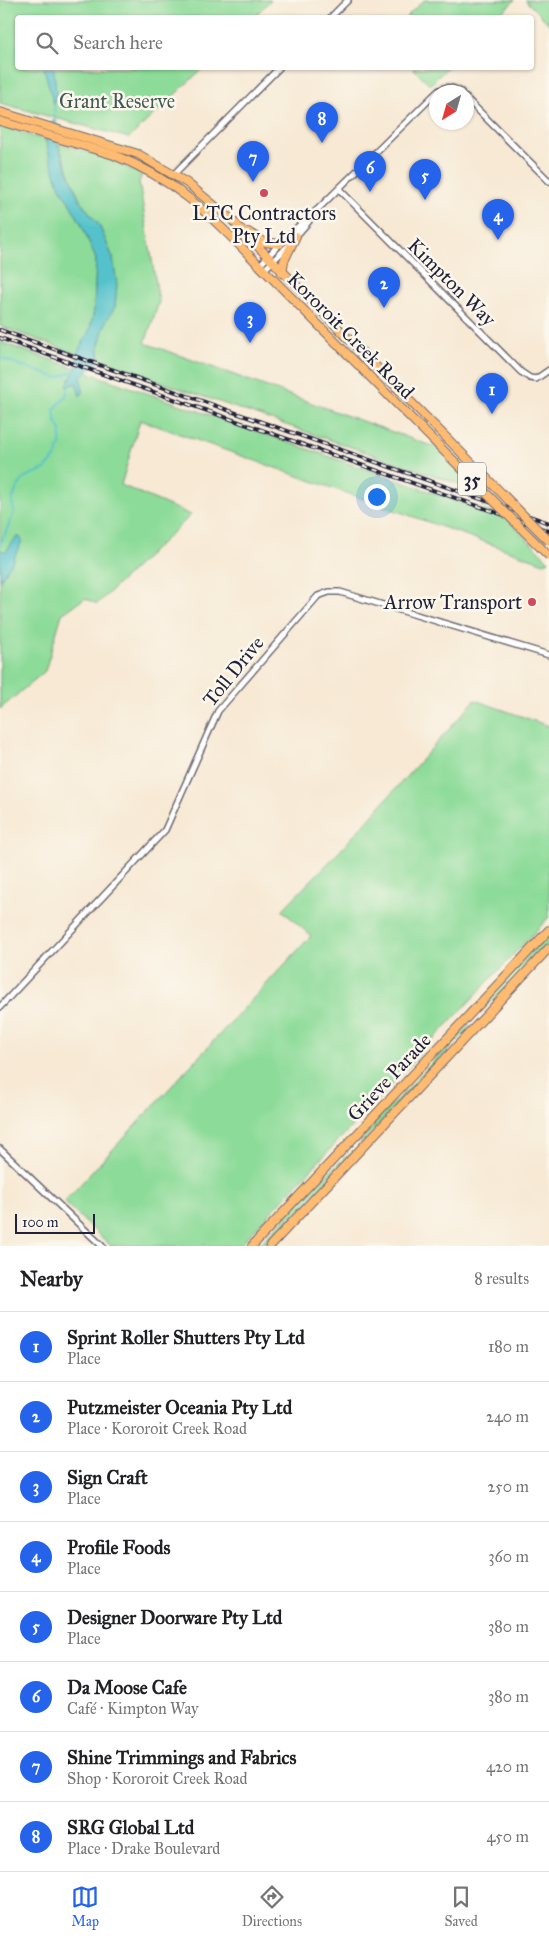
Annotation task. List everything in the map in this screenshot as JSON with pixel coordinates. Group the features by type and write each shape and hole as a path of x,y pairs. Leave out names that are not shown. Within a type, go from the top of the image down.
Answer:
{"main road":[{"name":"Kororoit Creek Road","path":"0,112 132,162 176,187 202,207 549,556"},
{"name":"Kororoit Creek Road","path":"4,122 138,154 174,174 218,206 282,273 549,541"},
{"path":"232,220 259,239 269,243 280,244"},
{"path":"282,273 284,261 296,236"},
{"name":"Grieve Parade","path":"252,1246 549,930"},
{"name":"Grieve Parade","path":"270,1246 549,948"}],"street":[{"path":"333,15 348,0"},
{"path":"174,174 277,70"},
{"path":"262,268 280,244 429,101"},
{"path":"474,106 549,181"},
{"name":"Kimpton Way","path":"338,189 521,372 530,378 536,379 549,370"},
{"path":"269,259 296,236 317,210"},
{"name":"Toll Drive","path":"0,1007 165,830 218,711 318,596 329,592 340,592 549,655"},
{"path":"0,1149 102,1246"}],"green space":[{"name":"Grant Reserve","path":"0,0 271,0 256,15 15,15 15,70 201,70 129,138 0,103"},
{"path":"424,0 515,0 499,15 408,15"},
{"path":"525,0 549,0 549,24"},
{"path":"415,70 445,70 430,85"},
{"path":"0,126 45,140 59,185 81,223 96,259 94,311 90,330 77,354 0,326"},
{"path":"58,143 103,157 142,175 139,182 159,302 145,343 437,448 481,492 477,493 456,483 99,361 99,344 106,321 115,306 113,258 99,225 80,201"},
{"path":"0,342 506,518 549,561 544,563 140,420 121,485 191,515 97,604 85,598 62,614 45,671 0,709"},
{"path":"475,700 549,726 549,917 239,1246 111,1246 64,1202 311,936 282,910 339,852"},
{"path":"549,933 549,944 482,1011 481,1009 485,1002"},
{"path":"472,1025 360,1144 362,1133 408,1089 457,1035 467,1026"},
{"path":"354,1152 267,1246 258,1246 343,1158"}],"water":[{"path":"45,70 54,70 56,93 54,106"},
{"path":"52,121 57,123 58,145 80,201 99,225 113,258 117,285 115,307 106,321 99,344 99,361 81,377 83,393 80,396 76,383 66,387 76,368 77,353 90,329 94,311 96,259 81,223 59,185 50,158 45,137"},
{"path":"17,537 20,537 22,541 11,564 0,580 0,549 5,552"}],"waterway":[{"path":"54,105 55,122"},
{"path":"0,358 57,378 76,370"},
{"path":"0,545 14,513 12,501 17,488 25,477 45,469 56,456 60,445 61,430 56,422 54,410 66,396 69,386"}],"railway":[{"path":"0,330 549,523"},
{"path":"0,338 549,531"}],"place":[{"name":"SRG Global Ltd","path":"322,143"},
{"name":"Shine Trimmings and Fabrics","path":"253,182"},
{"name":"Da Moose Cafe","path":"370,192"},
{"name":"LTC Contractors Pty Ltd","path":"264,193"},
{"name":"Designer Doorware Pty Ltd","path":"425,200"},
{"name":"Profile Foods","path":"498,240"},
{"name":"Putzmeister Oceania Pty Ltd","path":"384,308"},
{"name":"Sign Craft","path":"250,343"},
{"name":"Sprint Roller Shutters Pty Ltd","path":"492,414"},
{"name":"Arrow Transport","path":"532,602"}]}
